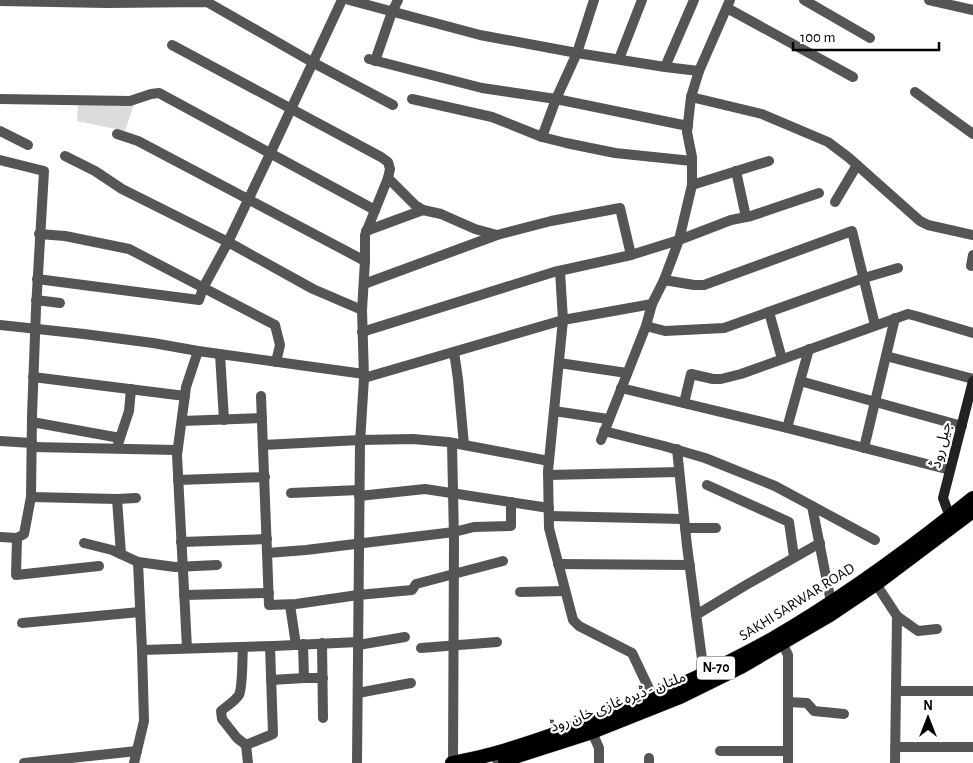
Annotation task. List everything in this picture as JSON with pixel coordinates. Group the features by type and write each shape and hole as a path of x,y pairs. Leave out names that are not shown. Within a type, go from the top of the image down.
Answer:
{"highway":[{"name":"SAKHI SARWAR ROAD","path":"452,763 496,760 653,697 704,674 738,663 871,575 973,498"},
{"name":"ملتان - ڈیرہ غازی خان روڈ","path":"496,760 592,732 680,697 738,663 782,644 876,584 973,511"}],"main road":[{"name":"جیل روڈ","path":"952,515 947,509 943,498 973,380"}],"street":[{"path":"37,279 199,300 203,288 228,242 342,0"},
{"path":"349,0 480,35 576,53 699,71"},
{"path":"398,0 372,60 482,88 556,99 688,126"},
{"path":"542,137 576,53 594,0"},
{"path":"619,59 642,0"},
{"path":"665,67 694,0"},
{"path":"804,0 870,38"},
{"path":"929,0 973,10"},
{"path":"0,1 207,2 312,62 393,105"},
{"path":"853,77 728,4 699,71 691,97 687,132 692,157 692,185 679,240 664,280 652,304 646,326 603,435 677,450 705,458 775,486 876,540"},
{"path":"172,45 388,162 390,169 365,235 362,310 364,376 359,493 357,763"},
{"path":"916,92 973,134"},
{"path":"0,99 130,101 159,93 375,210"},
{"path":"691,97 762,114 828,142 920,221 928,225 973,235"},
{"path":"412,99 492,117 542,137 566,144 615,153 692,161"},
{"path":"0,131 28,145"},
{"path":"116,134 138,141 365,261"},
{"path":"65,156 95,171 122,189 228,242 312,289 362,310"},
{"path":"0,160 44,171 36,300 31,497 24,534 17,538 0,537"},
{"path":"692,185 769,161"},
{"path":"835,202 857,166"},
{"path":"736,172 746,217"},
{"path":"388,178 415,205 423,210 441,214 476,229 497,235"},
{"path":"362,332 560,271 631,256 731,220 774,209 819,193"},
{"path":"364,284 497,235 551,221 620,208 631,256"},
{"path":"366,231 423,210"},
{"path":"664,280 704,285 852,231 876,325"},
{"path":"39,234 65,236 129,249 275,325 280,345 276,362"},
{"path":"970,266 973,255"},
{"path":"646,326 665,332 724,328 864,278 898,268"},
{"path":"560,271 563,320 548,475 549,528 573,620 579,626 632,653 653,697"},
{"path":"36,300 60,303"},
{"path":"0,325 153,343 364,376 563,320 652,304"},
{"path":"770,312 782,359"},
{"path":"684,404 691,374 713,379 741,374 908,314 973,333"},
{"path":"864,448 895,318"},
{"path":"787,428 809,350"},
{"path":"187,648 177,450 186,386 198,351"},
{"path":"454,352 464,445"},
{"path":"220,354 224,420"},
{"path":"886,356 973,380"},
{"path":"559,363 627,373"},
{"path":"34,377 184,396"},
{"path":"800,381 962,426"},
{"path":"621,388 950,470"},
{"path":"116,450 129,411 131,389"},
{"path":"261,396 269,605 290,605 358,595 412,590 416,584 503,561"},
{"path":"554,411 608,419"},
{"path":"182,421 262,418"},
{"path":"32,422 120,438"},
{"path":"263,445 412,439 452,443 549,461"},
{"path":"0,441 32,445 116,450 177,450"},
{"path":"452,443 454,532 452,763"},
{"path":"677,450 704,674"},
{"path":"548,475 679,472"},
{"path":"178,480 264,477"},
{"path":"707,485 789,522 794,557"},
{"path":"291,493 359,493 425,489 511,502 549,512 685,523 716,528"},
{"path":"31,497 117,500 136,498"},
{"path":"117,500 122,554"},
{"path":"267,552 306,550 359,542 454,532 474,527 510,526 511,502"},
{"path":"812,506 831,602"},
{"path":"17,538 16,575 99,566"},
{"path":"181,542 267,539"},
{"path":"84,543 112,550 138,562 175,567 217,564"},
{"path":"696,615 820,543"},
{"path":"134,763 144,721 138,562"},
{"path":"558,564 690,565"},
{"path":"876,584 897,616 918,631 937,629"},
{"path":"520,592 565,590"},
{"path":"184,595 269,593"},
{"path":"290,605 304,678"},
{"path":"22,623 140,612"},
{"path":"895,763 897,616"},
{"path":"142,650 358,643 405,637"},
{"path":"421,648 497,642"},
{"path":"322,643 323,718"},
{"path":"782,644 788,655 788,763"},
{"path":"242,646 239,694 221,711 222,719 237,738 246,745 248,763"},
{"path":"246,745 272,734 270,646"},
{"path":"271,680 323,678"},
{"path":"358,693 411,683"},
{"path":"896,691 973,691"},
{"path":"788,702 807,703 814,711 844,714"},
{"path":"592,732 599,748 599,763"},
{"path":"895,746 973,747"},
{"path":"24,763 137,751"},
{"path":"720,751 788,751"}],"shaded area":[{"path":"78,104 134,104 125,131 77,121"}]}
